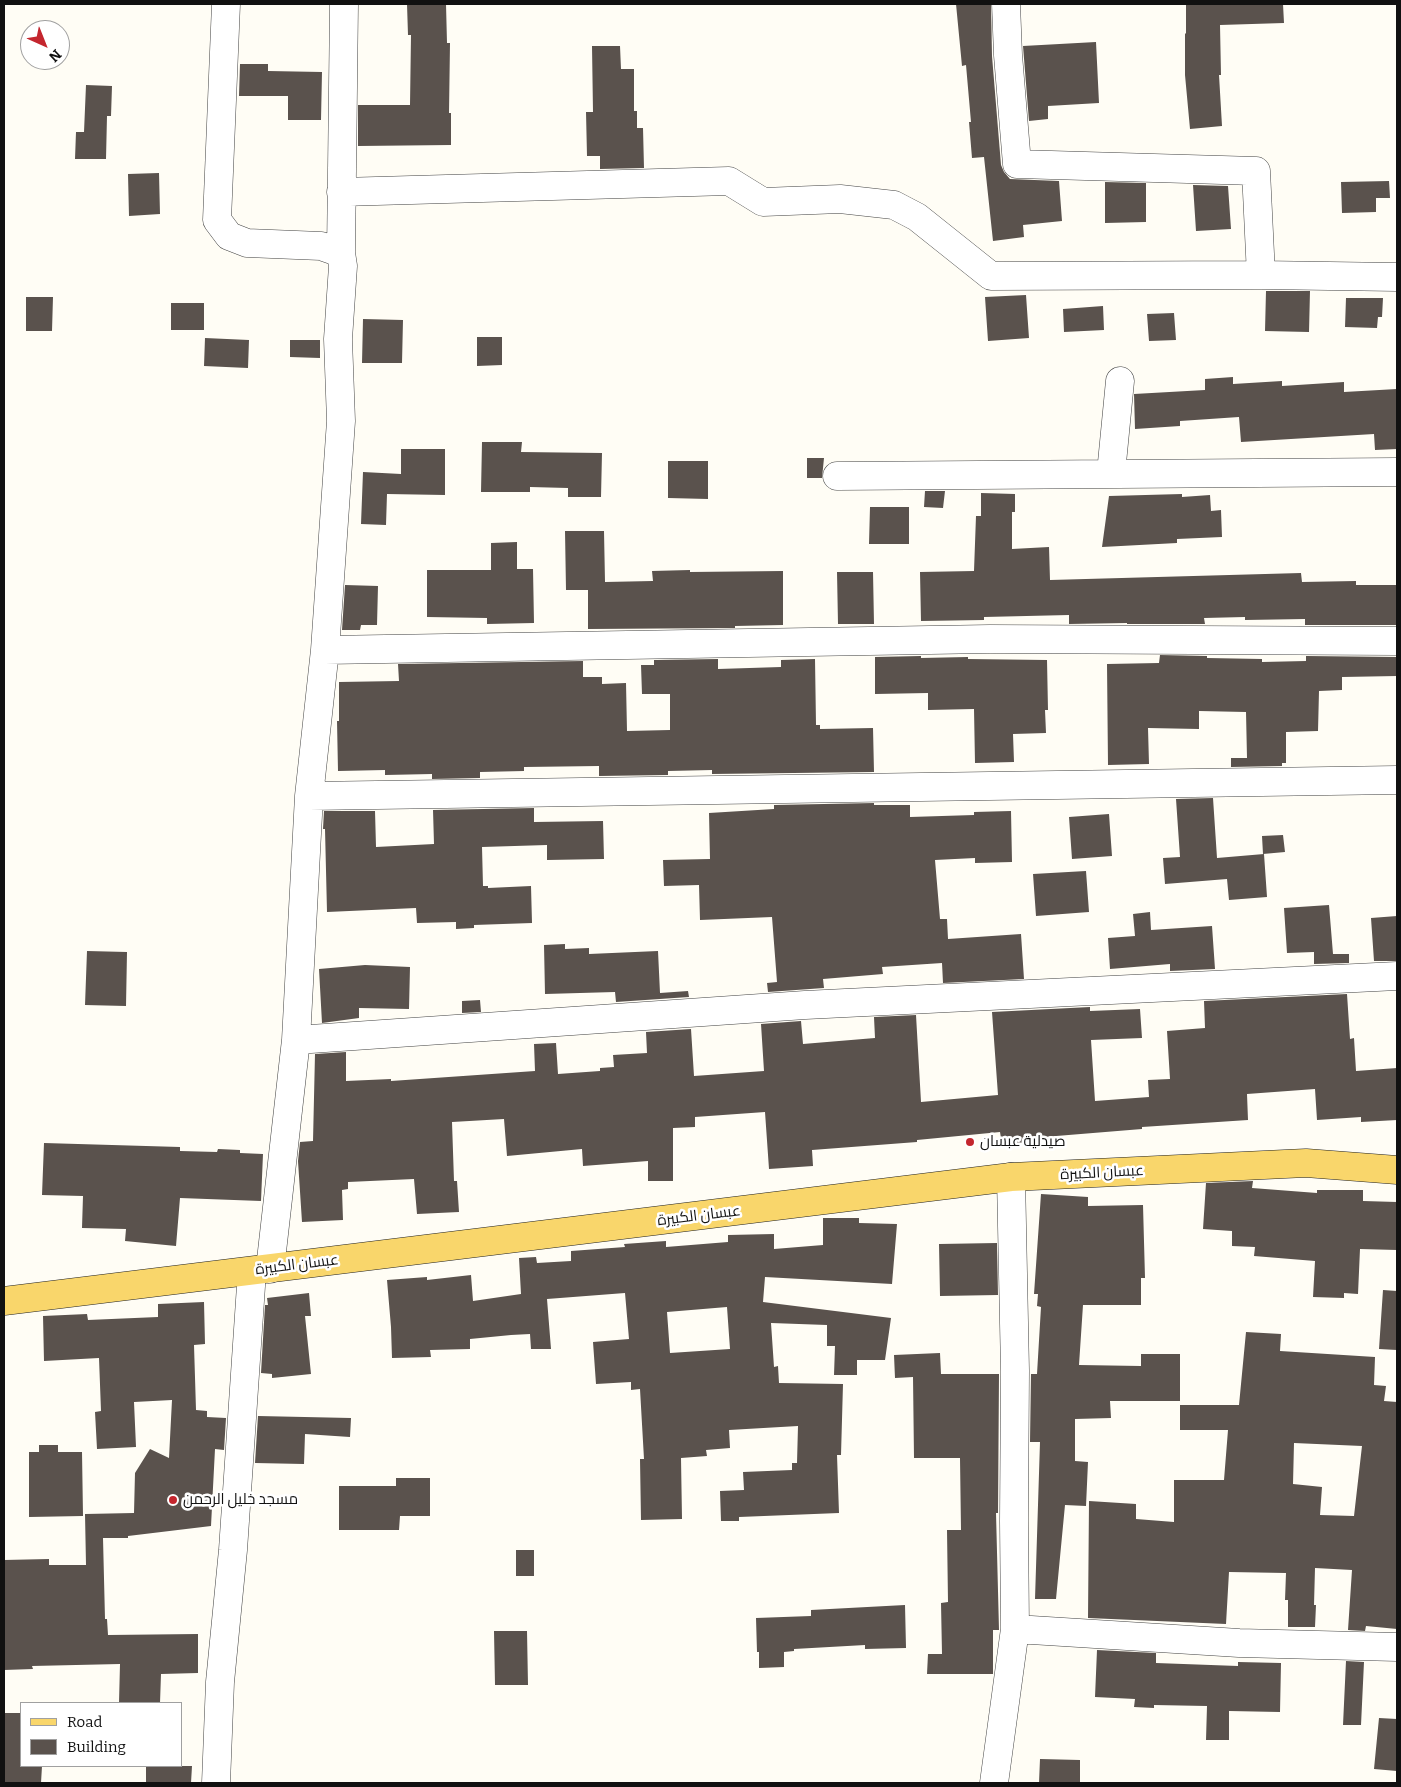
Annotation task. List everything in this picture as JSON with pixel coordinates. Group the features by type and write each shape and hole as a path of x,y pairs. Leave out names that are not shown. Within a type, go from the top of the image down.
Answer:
{"main road":[{"name":"عبسان الكبيرة","path":"4,1301 1011,1177 1306,1163 1397,1170"}],"street":[{"path":"226,4 217,220 229,236 247,243 320,246 341,253"},
{"path":"216,1783 220,1682 261,1270 296,1040 308,796 325,650 341,421 338,339 343,266 341,253 341,192 344,4"},
{"path":"1006,4 1008,55 1017,164 1256,171 1261,274"},
{"path":"341,192 729,181 763,202 840,199 894,205 917,217 991,276 1261,274 1397,277"},
{"path":"1111,473 1120,381"},
{"path":"837,476 1397,472"},
{"path":"325,650 990,639 1397,641"},
{"path":"308,796 1397,780"},
{"path":"296,1040 805,1005 1397,976"},
{"path":"994,1783 1015,1630 1015,1372 1011,1177"},
{"path":"1015,1630 1239,1643 1397,1647"}],"building":[{"path":"407,4 446,4 447,43 450,43 449,113 451,113 451,145 358,146 358,105 410,105 411,35 408,35"},
{"path":"956,4 991,4 992,56 1001,165 1004,172 1010,179 1059,181 1062,221 1023,225 1024,237 993,241 984,157 972,158 966,65 962,66"},
{"path":"1186,4 1283,4 1284,23 1220,25 1221,75 1219,75 1222,126 1190,129 1185,75"},
{"path":"1096,42 1099,103 1048,106 1048,119 1029,121 1023,46"},
{"path":"592,46 620,46 621,69 634,69 634,111 637,111 637,128 643,128 644,168 600,169 600,156 587,156 586,112 593,112"},
{"path":"240,64 268,64 268,71 322,72 321,120 288,120 288,96 239,96"},
{"path":"86,85 112,86 111,116 107,116 106,159 75,159 76,132 84,132"},
{"path":"159,173 160,214 129,216 128,174"},
{"path":"1389,181 1390,198 1376,198 1376,212 1342,213 1341,182"},
{"path":"1105,182 1146,183 1146,222 1105,223"},
{"path":"1193,185 1228,186 1231,229 1196,231"},
{"path":"1266,291 1310,291 1309,332 1265,331"},
{"path":"1026,295 1029,338 988,341 985,297"},
{"path":"26,297 53,297 52,331 26,331"},
{"path":"1346,298 1383,298 1382,317 1378,317 1377,328 1345,327"},
{"path":"171,303 204,303 204,330 171,330"},
{"path":"1103,306 1104,330 1064,332 1063,309"},
{"path":"1174,313 1176,340 1149,341 1147,314"},
{"path":"363,319 403,320 402,363 362,363"},
{"path":"477,337 502,337 502,365 477,366"},
{"path":"205,338 249,340 248,368 204,366"},
{"path":"290,340 320,340 320,358 290,357"},
{"path":"1233,377 1233,384 1282,381 1282,386 1344,382 1344,392 1397,389 1397,449 1375,450 1374,434 1241,442 1239,417 1180,421 1180,426 1135,429 1134,394 1205,390 1205,379"},
{"path":"482,442 522,442 521,452 602,453 601,497 568,497 568,488 530,487 530,492 481,492"},
{"path":"401,449 445,449 445,495 387,494 386,525 361,524 363,472 401,474"},
{"path":"807,458 824,458 822,478 807,478"},
{"path":"668,461 708,461 708,499 668,498"},
{"path":"925,491 945,491 943,508 924,507"},
{"path":"981,493 1015,494 1015,512 1012,512 1012,549 1049,547 1050,580 1301,573 1302,582 1356,581 1356,585 1397,585 1397,625 1305,625 1305,619 1245,620 1245,617 1204,618 1205,624 1069,624 1069,615 984,617 984,620 921,621 920,572 974,571 976,516 981,516"},
{"path":"1182,494 1182,497 1210,495 1211,511 1221,510 1222,537 1177,539 1177,543 1102,547 1109,496"},
{"path":"870,507 909,507 909,544 869,544"},
{"path":"565,531 604,531 605,582 653,581 652,571 783,571 783,625 735,626 735,628 588,629 588,590 566,590"},
{"path":"517,542 517,569 533,569 534,623 487,624 487,618 427,617 427,570 491,570 491,543"},
{"path":"837,572 873,572 874,624 838,624"},
{"path":"345,585 378,586 377,625 361,625 360,630 342,630"},
{"path":"1160,655 1262,659 1262,662 1306,661 1306,656 1397,657 1397,676 1342,677 1342,690 1319,691 1318,731 1286,732 1286,763 1282,763 1282,766 1231,767 1231,758 1247,758 1246,712 1199,711 1199,729 1148,728 1149,764 1108,765 1107,664 1159,663"},
{"path":"921,656 921,658 968,657 968,659 1047,660 1048,710 1045,710 1046,733 1013,734 1014,762 975,763 974,709 928,710 928,693 875,694 875,657"},
{"path":"718,659 718,669 781,667 781,660 815,659 816,725 820,725 820,729 873,728 874,772 712,774 712,770 668,771 668,775 599,776 599,766 524,767 524,771 480,772 480,778 432,779 432,774 385,775 385,770 338,771 337,721 339,721 339,682 399,681 398,664 583,661 583,677 602,677 602,684 626,683 627,731 670,730 670,694 642,694 641,665 654,665 654,660"},
{"path":"1213,798 1217,858 1264,854 1267,897 1229,900 1227,879 1165,884 1163,858 1180,857 1176,799"},
{"path":"874,803 874,805 910,805 910,817 974,815 974,812 1011,811 1012,862 975,863 975,858 935,860 940,919 947,919 948,939 1021,934 1024,979 943,983 942,963 882,967 883,974 823,979 824,988 768,992 767,983 777,982 772,917 700,920 699,885 664,886 663,860 710,859 709,813 774,809 774,805"},
{"path":"534,808 534,822 603,821 604,859 547,860 547,845 482,847 483,886 488,886 488,888 531,886 532,923 474,925 474,928 456,929 456,922 417,923 416,908 327,912 325,829 323,829 324,811 375,811 376,847 434,844 433,810"},
{"path":"1109,814 1112,856 1072,859 1069,817"},
{"path":"1283,835 1285,852 1263,854 1262,836"},
{"path":"1086,871 1089,912 1036,916 1033,874"},
{"path":"1329,905 1333,954 1349,954 1349,963 1314,964 1314,952 1287,953 1284,908"},
{"path":"1150,912 1151,930 1212,926 1215,969 1170,971 1170,964 1110,969 1108,938 1135,936 1133,914"},
{"path":"1397,916 1397,961 1374,961 1371,918"},
{"path":"565,944 565,949 589,948 589,954 658,951 660,993 688,991 689,997 616,1002 615,992 545,994 544,945"},
{"path":"87,951 127,952 126,1006 85,1005"},
{"path":"365,965 410,967 409,1009 359,1008 359,1018 322,1023 319,969"},
{"path":"1347,994 1350,1039 1354,1038 1356,1071 1397,1068 1397,1120 1361,1122 1361,1117 1317,1120 1315,1089 1247,1094 1248,1120 1142,1127 1142,1129 1044,1137 1044,1141 1002,1144 1000,1132 917,1140 917,1142 812,1150 813,1166 769,1169 765,1112 695,1117 695,1127 673,1128 673,1181 648,1181 648,1161 583,1166 582,1149 507,1156 504,1119 452,1122 454,1181 457,1181 459,1212 417,1214 414,1179 348,1182 348,1189 342,1190 343,1220 302,1222 298,1161 300,1142 313,1141 315,1054 346,1052 346,1081 391,1079 391,1081 535,1071 534,1044 556,1043 558,1074 600,1071 600,1068 614,1067 613,1055 647,1053 646,1032 691,1029 694,1076 764,1071 761,1024 801,1021 803,1044 875,1038 874,1017 916,1015 921,1102 998,1095 992,1012 1090,1007 1090,1011 1140,1009 1142,1038 1091,1040 1095,1101 1149,1097 1148,1080 1170,1079 1167,1031 1205,1028 1204,1001"},
{"path":"480,1000 481,1012 462,1013 462,1001"},
{"path":"44,1143 180,1147 180,1151 217,1152 218,1149 240,1150 240,1153 263,1154 261,1201 180,1198 176,1246 125,1241 126,1229 82,1228 83,1196 42,1195"},
{"path":"1253,1181 1252,1188 1317,1193 1317,1190 1363,1190 1363,1201 1397,1202 1397,1250 1360,1249 1358,1294 1344,1293 1344,1298 1313,1297 1315,1261 1254,1256 1255,1247 1232,1246 1232,1231 1203,1229 1206,1183"},
{"path":"1041,1194 1088,1197 1088,1206 1143,1205 1145,1278 1141,1278 1141,1305 1083,1305 1079,1365 1141,1366 1141,1354 1180,1354 1180,1401 1110,1401 1111,1418 1075,1419 1075,1461 1088,1462 1086,1506 1065,1505 1056,1599 1035,1599 1040,1442 1030,1442 1031,1374 1037,1374 1041,1307 1037,1306 1038,1294 1034,1294"},
{"path":"823,1218 859,1218 859,1223 897,1224 892,1284 765,1277 763,1302 891,1318 885,1360 857,1360 857,1375 834,1375 835,1346 827,1346 827,1325 771,1323 774,1367 778,1366 779,1383 843,1384 841,1455 837,1455 839,1513 739,1517 739,1521 721,1521 720,1491 744,1490 743,1472 792,1470 792,1463 797,1463 798,1426 729,1430 730,1448 706,1450 707,1456 681,1458 682,1519 641,1520 640,1459 644,1459 640,1389 631,1390 631,1382 596,1384 593,1342 629,1339 625,1293 547,1299 551,1349 531,1349 530,1334 511,1335 470,1339 470,1349 430,1350 431,1357 392,1358 387,1280 427,1277 427,1280 471,1275 473,1301 521,1294 519,1258 536,1257 537,1263 571,1261 571,1251 625,1247 624,1244 666,1241 666,1247 728,1242 728,1235 774,1234 774,1249 823,1245","holes":["727,1307 730,1349 670,1353 667,1312"]},
{"path":"997,1243 998,1295 940,1296 939,1244"},
{"path":"1383,1290 1397,1291 1397,1350 1379,1349"},
{"path":"309,1293 311,1316 305,1316 311,1374 272,1378 272,1374 261,1373 265,1305 268,1305 267,1298"},
{"path":"204,1302 205,1344 194,1345 196,1410 207,1411 207,1417 226,1418 224,1450 215,1449 211,1526 128,1536 128,1538 103,1538 105,1619 107,1619 108,1635 198,1634 198,1673 161,1674 160,1702 119,1702 120,1664 32,1666 33,1669 4,1670 4,1560 49,1559 49,1565 86,1565 85,1514 134,1513 135,1473 150,1449 169,1458 172,1400 134,1402 136,1447 97,1449 95,1412 101,1411 99,1358 44,1361 43,1316 87,1314 88,1320 158,1317 158,1304"},
{"path":"1246,1332 1281,1334 1280,1351 1375,1357 1374,1385 1386,1386 1384,1401 1397,1402 1397,1629 1366,1626 1365,1631 1348,1630 1352,1570 1315,1568 1315,1627 1288,1627 1288,1600 1285,1600 1286,1573 1229,1572 1226,1624 1088,1618 1089,1501 1136,1504 1136,1519 1174,1522 1174,1480 1224,1480 1228,1430 1180,1430 1180,1405 1239,1405","holes":["1294,1443 1362,1446 1354,1516 1320,1515 1322,1487 1293,1484"]},
{"path":"940,1353 941,1374 999,1374 998,1513 996,1513 999,1630 993,1630 993,1674 927,1674 928,1654 942,1654 941,1603 948,1602 947,1530 961,1530 960,1458 914,1458 913,1377 895,1378 894,1355"},
{"path":"258,1416 351,1418 350,1437 305,1434 304,1464 255,1463"},
{"path":"39,1445 58,1445 58,1452 82,1452 83,1516 29,1517 29,1452 39,1452"},
{"path":"396,1478 430,1478 430,1516 400,1516 399,1530 339,1530 339,1486 396,1486"},
{"path":"516,1550 534,1550 534,1576 516,1576"},
{"path":"905,1605 906,1648 865,1649 865,1645 794,1649 794,1651 784,1652 784,1667 759,1668 756,1618 811,1616 811,1610"},
{"path":"494,1631 527,1631 528,1685 495,1685"},
{"path":"1097,1650 1156,1653 1156,1663 1238,1666 1238,1662 1281,1663 1280,1712 1229,1711 1229,1740 1206,1740 1207,1706 1154,1705 1154,1708 1134,1707 1135,1699 1095,1697"},
{"path":"1346,1661 1364,1662 1361,1725 1343,1725"},
{"path":"4,1713 20,1713 20,1767 42,1767 41,1783 4,1783"},
{"path":"1379,1718 1397,1719 1397,1771 1374,1769"},
{"path":"1040,1759 1080,1760 1080,1783 1039,1783"},
{"path":"192,1766 191,1783 146,1783 146,1767"}],"place":[{"name":"صيدلية عبسان","path":"970,1142"},
{"name":"مسجد خليل الرحمن","path":"173,1500"}]}
